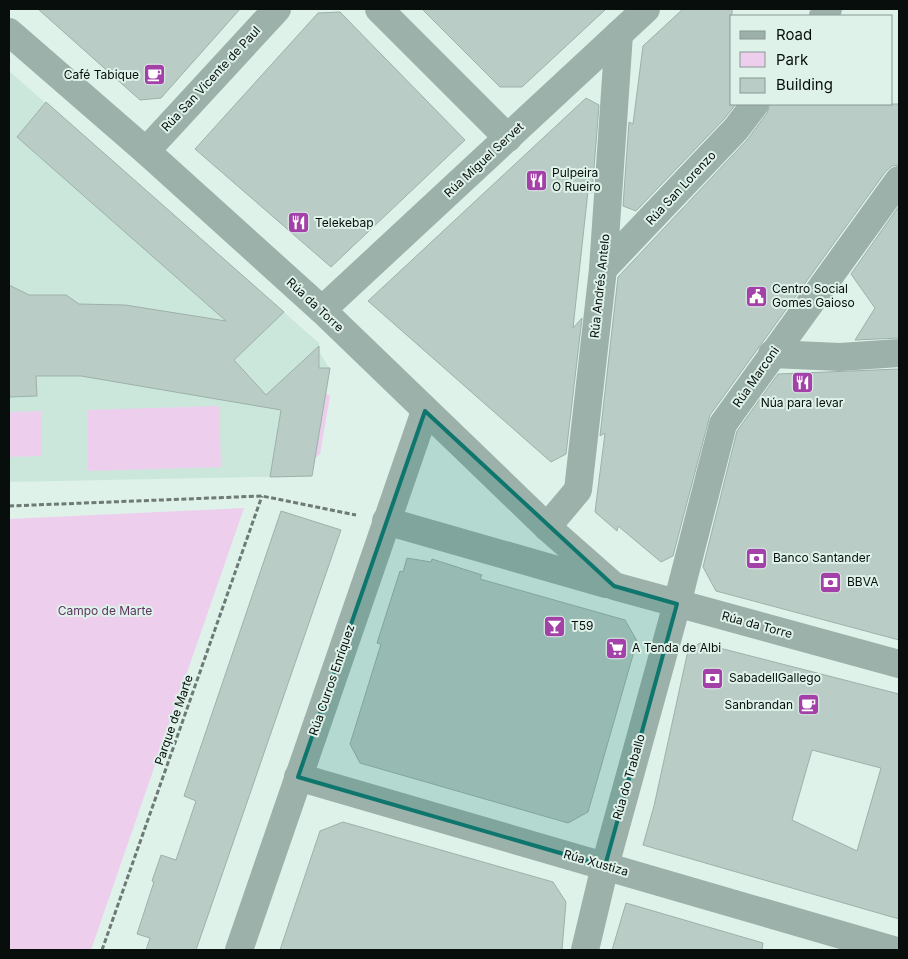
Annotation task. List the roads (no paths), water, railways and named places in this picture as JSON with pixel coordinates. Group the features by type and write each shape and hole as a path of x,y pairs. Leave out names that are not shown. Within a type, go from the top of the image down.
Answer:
{"street":[{"name":"Rúa San Vicente de Paul","path":"146,151 277,9"},
{"path":"379,9 508,138"},
{"name":"Rúa Miguel Servet","path":"322,310 646,9"},
{"name":"Rúa da Torre","path":"9,32 146,151 322,310 425,411 614,586"},
{"name":"Rúa Andrés Antelo","path":"547,526 578,490 603,269 619,34"},
{"name":"Rúa San Lorenzo","path":"603,269 736,129 754,105"},
{"name":"Rúa Marconi","path":"677,604 723,424 899,180"},
{"path":"772,354 840,357 899,353"},
{"name":"Rúa Curros Enríquez","path":"239,950 425,411"},
{"name":"Rúa da Torre","path":"386,521 677,604 899,664"},
{"name":"Rúa do Traballo","path":"585,950 605,866 677,604"},
{"name":"Rúa Xustiza","path":"298,777 893,950"}],"place":[{"name":"Café Tabique","path":"155,75"},
{"name":"Pulpeira O Rueiro","path":"536,180"},
{"name":"Telekebap","path":"299,223"},
{"name":"Centro Social Gomes Gaioso","path":"756,296"},
{"name":"Núa para levar","path":"802,382"},
{"name":"Banco Santander","path":"757,558"},
{"name":"BBVA","path":"831,582"},
{"name":"T59","path":"555,626"},
{"name":"A Tenda de Albi","path":"616,648"},
{"name":"SabadellGallego","path":"713,678"},
{"name":"Sanbrandan","path":"809,705"}],"park label":[{"name":"Campo de Marte","path":"105,611"}]}
